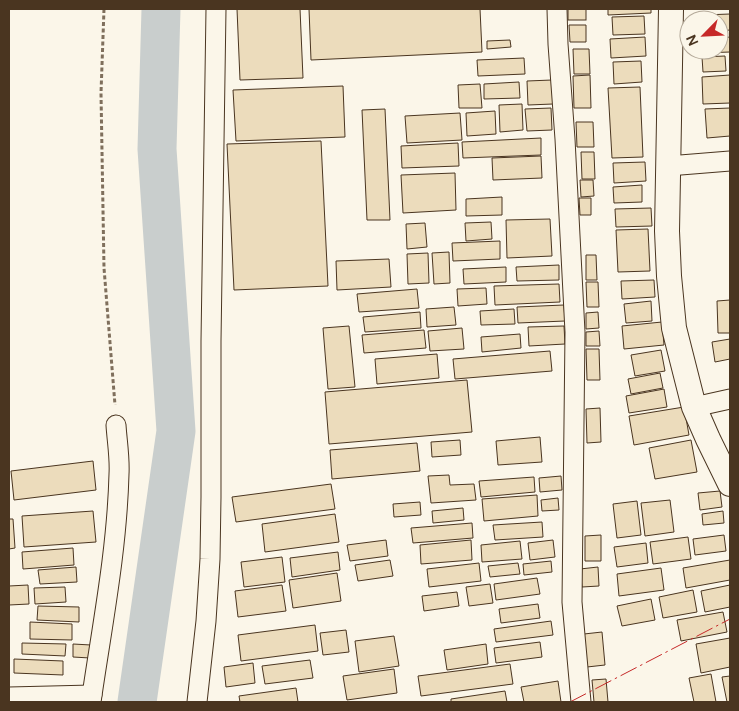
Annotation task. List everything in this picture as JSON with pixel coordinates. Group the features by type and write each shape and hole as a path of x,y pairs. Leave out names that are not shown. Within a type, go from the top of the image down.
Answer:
{"street":[{"path":"196,702 206,621 210,560 216,9"},
{"path":"557,9 575,332 572,602 581,702"},
{"path":"671,9 667,231 673,320 694,407 730,484"},
{"path":"668,166 730,161"},
{"path":"694,407 730,399"},
{"path":"9,697 92,699 112,564 116,522 119,472 116,424"}],"path":[{"path":"104,9 101,93 104,268 116,424"}],"building":[{"path":"237,9 300,9 303,78 240,80"},
{"path":"309,9 480,9 482,52 311,60"},
{"path":"568,9 586,9 586,20 568,20"},
{"path":"608,9 651,9 651,13 608,15"},
{"path":"729,14 730,14 729,30"},
{"path":"644,16 645,34 613,35 612,17"},
{"path":"569,25 586,25 586,42 570,42"},
{"path":"645,37 646,56 611,58 610,39"},
{"path":"510,40 511,47 487,49 487,41"},
{"path":"573,49 589,49 590,74 574,74"},
{"path":"524,58 525,74 478,76 477,60"},
{"path":"702,60 725,60 726,71 703,72"},
{"path":"641,61 642,82 614,84 613,62"},
{"path":"590,75 591,108 574,108 573,76"},
{"path":"730,75 730,103 703,104 702,77"},
{"path":"552,80 553,104 528,105 527,81"},
{"path":"519,82 520,98 484,99 484,84"},
{"path":"480,84 482,108 459,108 458,85"},
{"path":"343,86 345,137 236,141 233,90"},
{"path":"640,87 643,157 612,158 608,88"},
{"path":"522,104 523,130 500,132 499,105"},
{"path":"551,108 552,130 527,131 525,109"},
{"path":"730,108 730,136 707,138 705,109"},
{"path":"385,109 390,220 367,220 362,110"},
{"path":"495,111 496,134 467,136 466,113"},
{"path":"460,113 462,140 407,143 405,116"},
{"path":"576,122 593,122 594,147 577,147"},
{"path":"541,138 541,155 463,158 462,142"},
{"path":"321,141 328,286 234,290 227,144"},
{"path":"458,143 459,166 402,168 401,146"},
{"path":"581,152 594,152 595,179 582,179"},
{"path":"541,156 542,178 493,180 492,158"},
{"path":"645,162 646,181 614,183 613,163"},
{"path":"455,173 456,210 403,213 401,175"},
{"path":"580,180 593,180 594,196 581,197"},
{"path":"642,185 642,202 614,203 613,187"},
{"path":"502,197 502,215 466,216 466,199"},
{"path":"579,198 591,198 591,215 580,215"},
{"path":"651,208 652,226 616,227 615,209"},
{"path":"550,219 552,256 507,258 506,220"},
{"path":"491,222 492,239 466,241 465,223"},
{"path":"425,223 427,247 407,249 406,224"},
{"path":"648,229 650,271 618,272 616,230"},
{"path":"500,241 500,259 453,261 452,243"},
{"path":"449,252 450,283 434,284 432,253"},
{"path":"428,253 429,283 408,284 407,254"},
{"path":"586,255 596,255 597,280 586,280"},
{"path":"389,259 391,287 337,290 336,261"},
{"path":"559,265 559,280 517,281 516,267"},
{"path":"506,267 506,282 464,284 463,269"},
{"path":"654,280 655,297 622,299 621,281"},
{"path":"586,282 598,282 599,307 587,307"},
{"path":"559,284 560,302 495,305 494,286"},
{"path":"486,288 487,304 458,306 457,289"},
{"path":"417,289 419,308 359,312 357,294"},
{"path":"730,300 730,333 718,333 717,301"},
{"path":"651,301 652,321 626,323 624,304"},
{"path":"564,305 565,321 518,323 517,307"},
{"path":"454,307 456,325 427,327 426,309"},
{"path":"514,309 515,324 481,325 480,311"},
{"path":"420,312 421,328 365,332 363,317"},
{"path":"598,312 599,328 586,329 586,313"},
{"path":"662,322 664,345 624,349 622,326"},
{"path":"349,326 355,387 328,389 323,328"},
{"path":"564,326 565,344 529,346 528,327"},
{"path":"462,328 464,349 430,351 428,331"},
{"path":"424,330 426,348 364,353 362,335"},
{"path":"599,331 600,346 586,346 586,332"},
{"path":"520,334 521,348 482,352 481,337"},
{"path":"730,339 730,359 715,362 712,342"},
{"path":"586,349 599,349 600,380 587,380"},
{"path":"661,350 665,371 635,376 631,355"},
{"path":"550,351 552,371 455,379 453,359"},
{"path":"437,354 439,378 377,384 375,359"},
{"path":"660,373 663,388 631,394 628,379"},
{"path":"467,380 472,432 329,444 325,392"},
{"path":"664,389 667,407 629,413 626,396"},
{"path":"684,407 689,435 634,445 629,416"},
{"path":"600,408 601,442 587,443 586,409"},
{"path":"540,437 542,462 498,465 496,441"},
{"path":"460,440 461,455 432,457 431,442"},
{"path":"691,440 697,472 655,479 649,448"},
{"path":"417,443 420,471 332,479 330,450"},
{"path":"93,461 96,490 14,500 11,471"},
{"path":"449,475 450,485 474,484 476,500 431,503 428,476"},
{"path":"561,476 562,490 540,492 539,478"},
{"path":"534,477 535,492 481,497 479,481"},
{"path":"331,484 335,509 236,522 232,497"},
{"path":"720,491 722,507 700,510 698,493"},
{"path":"537,495 538,516 484,521 482,499"},
{"path":"558,498 559,510 542,511 541,500"},
{"path":"670,500 674,532 645,536 641,503"},
{"path":"637,501 641,535 617,538 613,504"},
{"path":"420,502 421,515 394,517 393,504"},
{"path":"463,508 464,520 433,523 432,511"},
{"path":"93,511 96,542 24,547 22,516"},
{"path":"723,511 724,523 703,525 702,514"},
{"path":"335,514 339,542 265,552 262,524"},
{"path":"9,519 13,519 15,548 9,549"},
{"path":"542,522 543,537 495,540 493,525"},
{"path":"472,523 473,538 413,543 411,528"},
{"path":"601,535 601,561 585,561 585,536"},
{"path":"724,535 726,551 695,555 693,539"},
{"path":"688,537 691,559 653,564 650,542"},
{"path":"386,540 388,556 350,561 347,545"},
{"path":"471,540 472,560 421,564 420,545"},
{"path":"553,540 555,557 530,560 528,543"},
{"path":"520,541 522,559 482,562 481,545"},
{"path":"646,543 648,563 617,567 614,547"},
{"path":"73,548 74,565 23,569 22,552"},
{"path":"338,552 340,570 292,577 290,558"},
{"path":"282,557 285,582 244,587 241,562"},
{"path":"390,560 393,576 358,581 355,565"},
{"path":"730,560 730,580 686,588 683,568"},
{"path":"551,561 552,572 524,575 523,564"},
{"path":"479,563 481,581 429,587 427,569"},
{"path":"518,563 520,574 490,577 488,566"},
{"path":"76,567 77,582 40,584 38,570"},
{"path":"598,567 599,586 582,587 580,569"},
{"path":"661,568 664,590 619,596 617,574"},
{"path":"337,573 341,601 293,608 289,580"},
{"path":"537,578 540,594 496,600 494,584"},
{"path":"490,584 493,603 469,606 466,587"},
{"path":"28,585 29,604 9,605 9,586"},
{"path":"282,585 286,611 238,617 235,591"},
{"path":"730,585 730,607 705,612 701,591"},
{"path":"65,587 66,602 35,604 34,588"},
{"path":"693,590 697,612 663,618 659,597"},
{"path":"457,592 459,606 424,611 422,596"},
{"path":"651,599 655,620 622,626 617,606"},
{"path":"538,604 540,618 501,623 499,609"},
{"path":"38,606 79,607 79,622 37,620"},
{"path":"723,612 727,632 681,641 677,620"},
{"path":"551,621 553,635 496,642 494,629"},
{"path":"30,622 72,624 72,640 30,639"},
{"path":"315,625 318,651 241,661 238,635"},
{"path":"346,630 349,652 323,655 320,633"},
{"path":"602,632 605,665 587,667 584,634"},
{"path":"394,636 399,666 359,672 355,641"},
{"path":"730,638 730,667 701,673 696,644"},
{"path":"540,642 542,657 496,663 494,648"},
{"path":"22,643 66,644 65,656 22,654"},
{"path":"73,644 91,645 90,658 73,657"},
{"path":"486,644 488,664 447,670 444,650"},
{"path":"14,659 63,661 63,675 14,673"},
{"path":"310,660 313,678 265,684 262,666"},
{"path":"253,663 255,683 226,687 224,667"},
{"path":"510,664 513,684 421,696 418,676"},
{"path":"394,669 397,693 347,700 343,676"},
{"path":"711,674 716,702 694,702 689,678"},
{"path":"730,676 730,702 727,702 722,677"},
{"path":"606,679 608,702 594,702 592,680"},
{"path":"558,681 561,702 524,702 521,687"},
{"path":"296,688 298,702 240,702 239,696"},
{"path":"505,691 507,702 451,702 451,699"}],"waterway":[{"path":"137,702 176,431 157,149 161,9"}],"power":[{"path":"570,702 730,619"}]}
